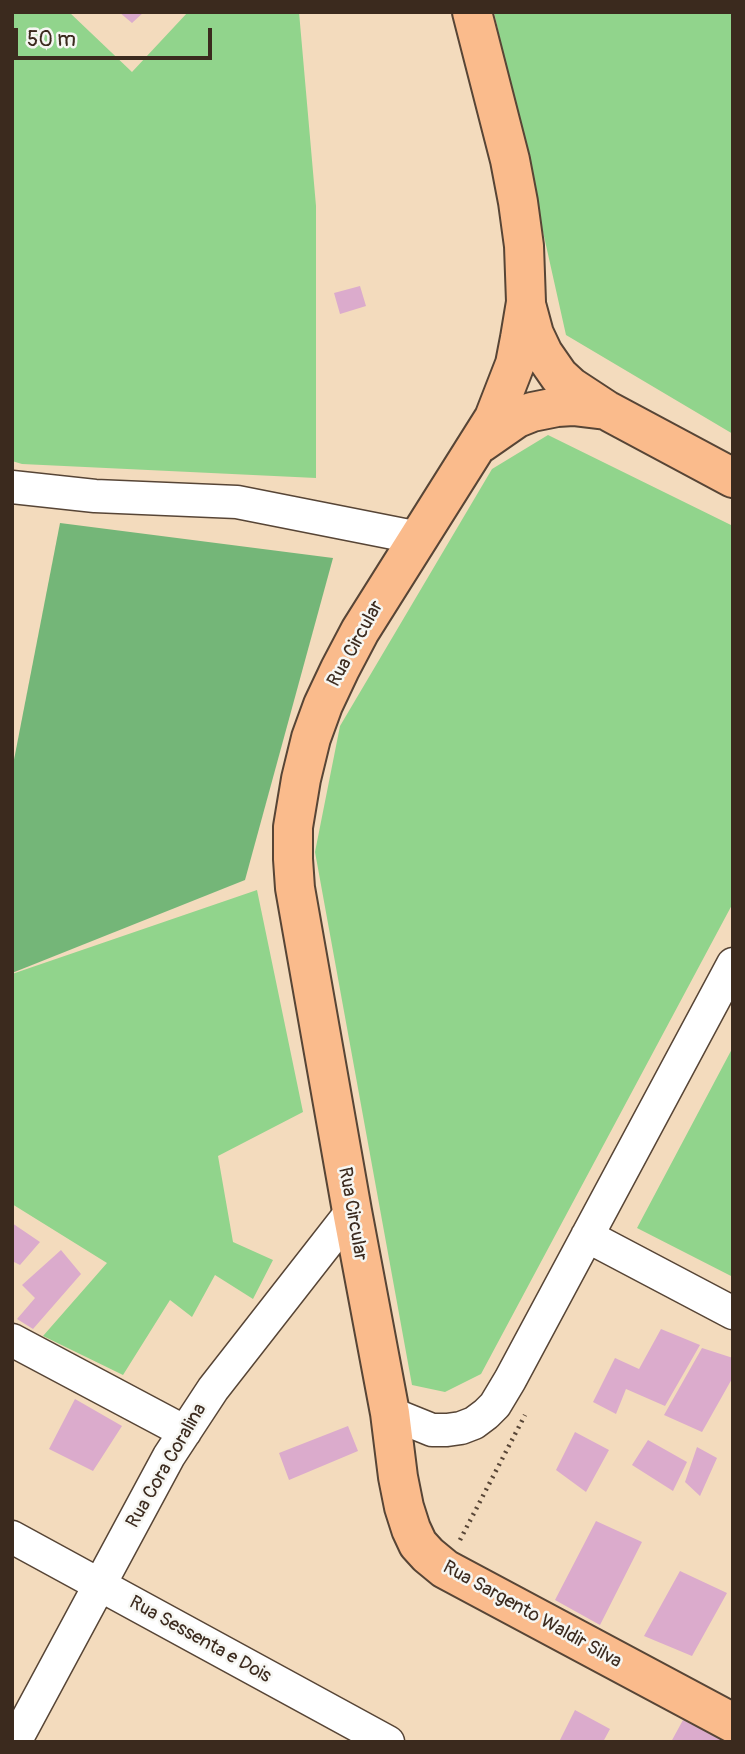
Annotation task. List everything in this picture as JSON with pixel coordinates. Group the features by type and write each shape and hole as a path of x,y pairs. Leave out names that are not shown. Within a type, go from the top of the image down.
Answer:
{"main road":[{"path":"472,12 516,191 524,246 526,302 534,334 543,353 559,376 571,387 606,410 733,478"},
{"name":"Rua Circular","path":"390,1413 295,888 293,828 311,738 323,705 360,631 494,418 515,364 526,302"},
{"name":"Rua Circular","path":"478,446 517,418 532,412 573,406 606,410"},
{"name":"Rua Sargento Waldir Silva","path":"390,1413 404,1507 418,1544 428,1555 445,1569 733,1723"}],"street":[{"path":"12,487 95,496 237,502 419,538"},
{"path":"390,1413 424,1427 461,1429 486,1414 503,1393 733,964"},
{"name":"Rua Cora Coralina","path":"15,1742 169,1456 213,1389 352,1211"},
{"path":"587,1236 733,1313"},
{"path":"12,1340 185,1432"},
{"name":"Rua Sessenta e Dois","path":"12,1537 388,1742"}],"green space":[{"path":"12,12 69,12 132,72 188,12 299,12 316,206 316,478 22,464 12,461"},
{"path":"494,12 733,12 733,434 566,335"},
{"path":"548,435 733,526 733,903 481,1374 445,1392 412,1385 315,852 340,726 492,469"},
{"path":"60,523 333,558 245,880 12,973 12,770"},
{"path":"257,890 303,1112 218,1156 233,1242 273,1260 253,1299 215,1275 192,1317 170,1300 123,1375 43,1336 107,1263 12,1204 12,974"},
{"path":"733,1047 733,1277 637,1228"}],"building":[{"path":"119,12 144,12 132,23"},
{"path":"360,286 366,306 340,314 334,293"},
{"path":"12,1223 40,1242 20,1265 12,1261"},
{"path":"61,1250 81,1274 33,1329 17,1319 35,1298 22,1285"},
{"path":"661,1329 700,1345 665,1406 626,1389 616,1414 593,1402 615,1358 639,1369"},
{"path":"702,1348 733,1358 733,1377 702,1432 664,1415"},
{"path":"75,1399 122,1426 93,1471 49,1449"},
{"path":"348,1426 358,1451 289,1480 279,1453"},
{"path":"575,1432 609,1450 586,1492 556,1470"},
{"path":"648,1440 687,1462 673,1491 632,1465"},
{"path":"697,1447 717,1458 700,1496 685,1482"},
{"path":"596,1521 642,1542 600,1625 555,1600"},
{"path":"680,1571 727,1593 692,1656 644,1636"},
{"path":"575,1710 610,1729 603,1742 559,1742"},
{"path":"683,1720 730,1742 671,1742"}]}
